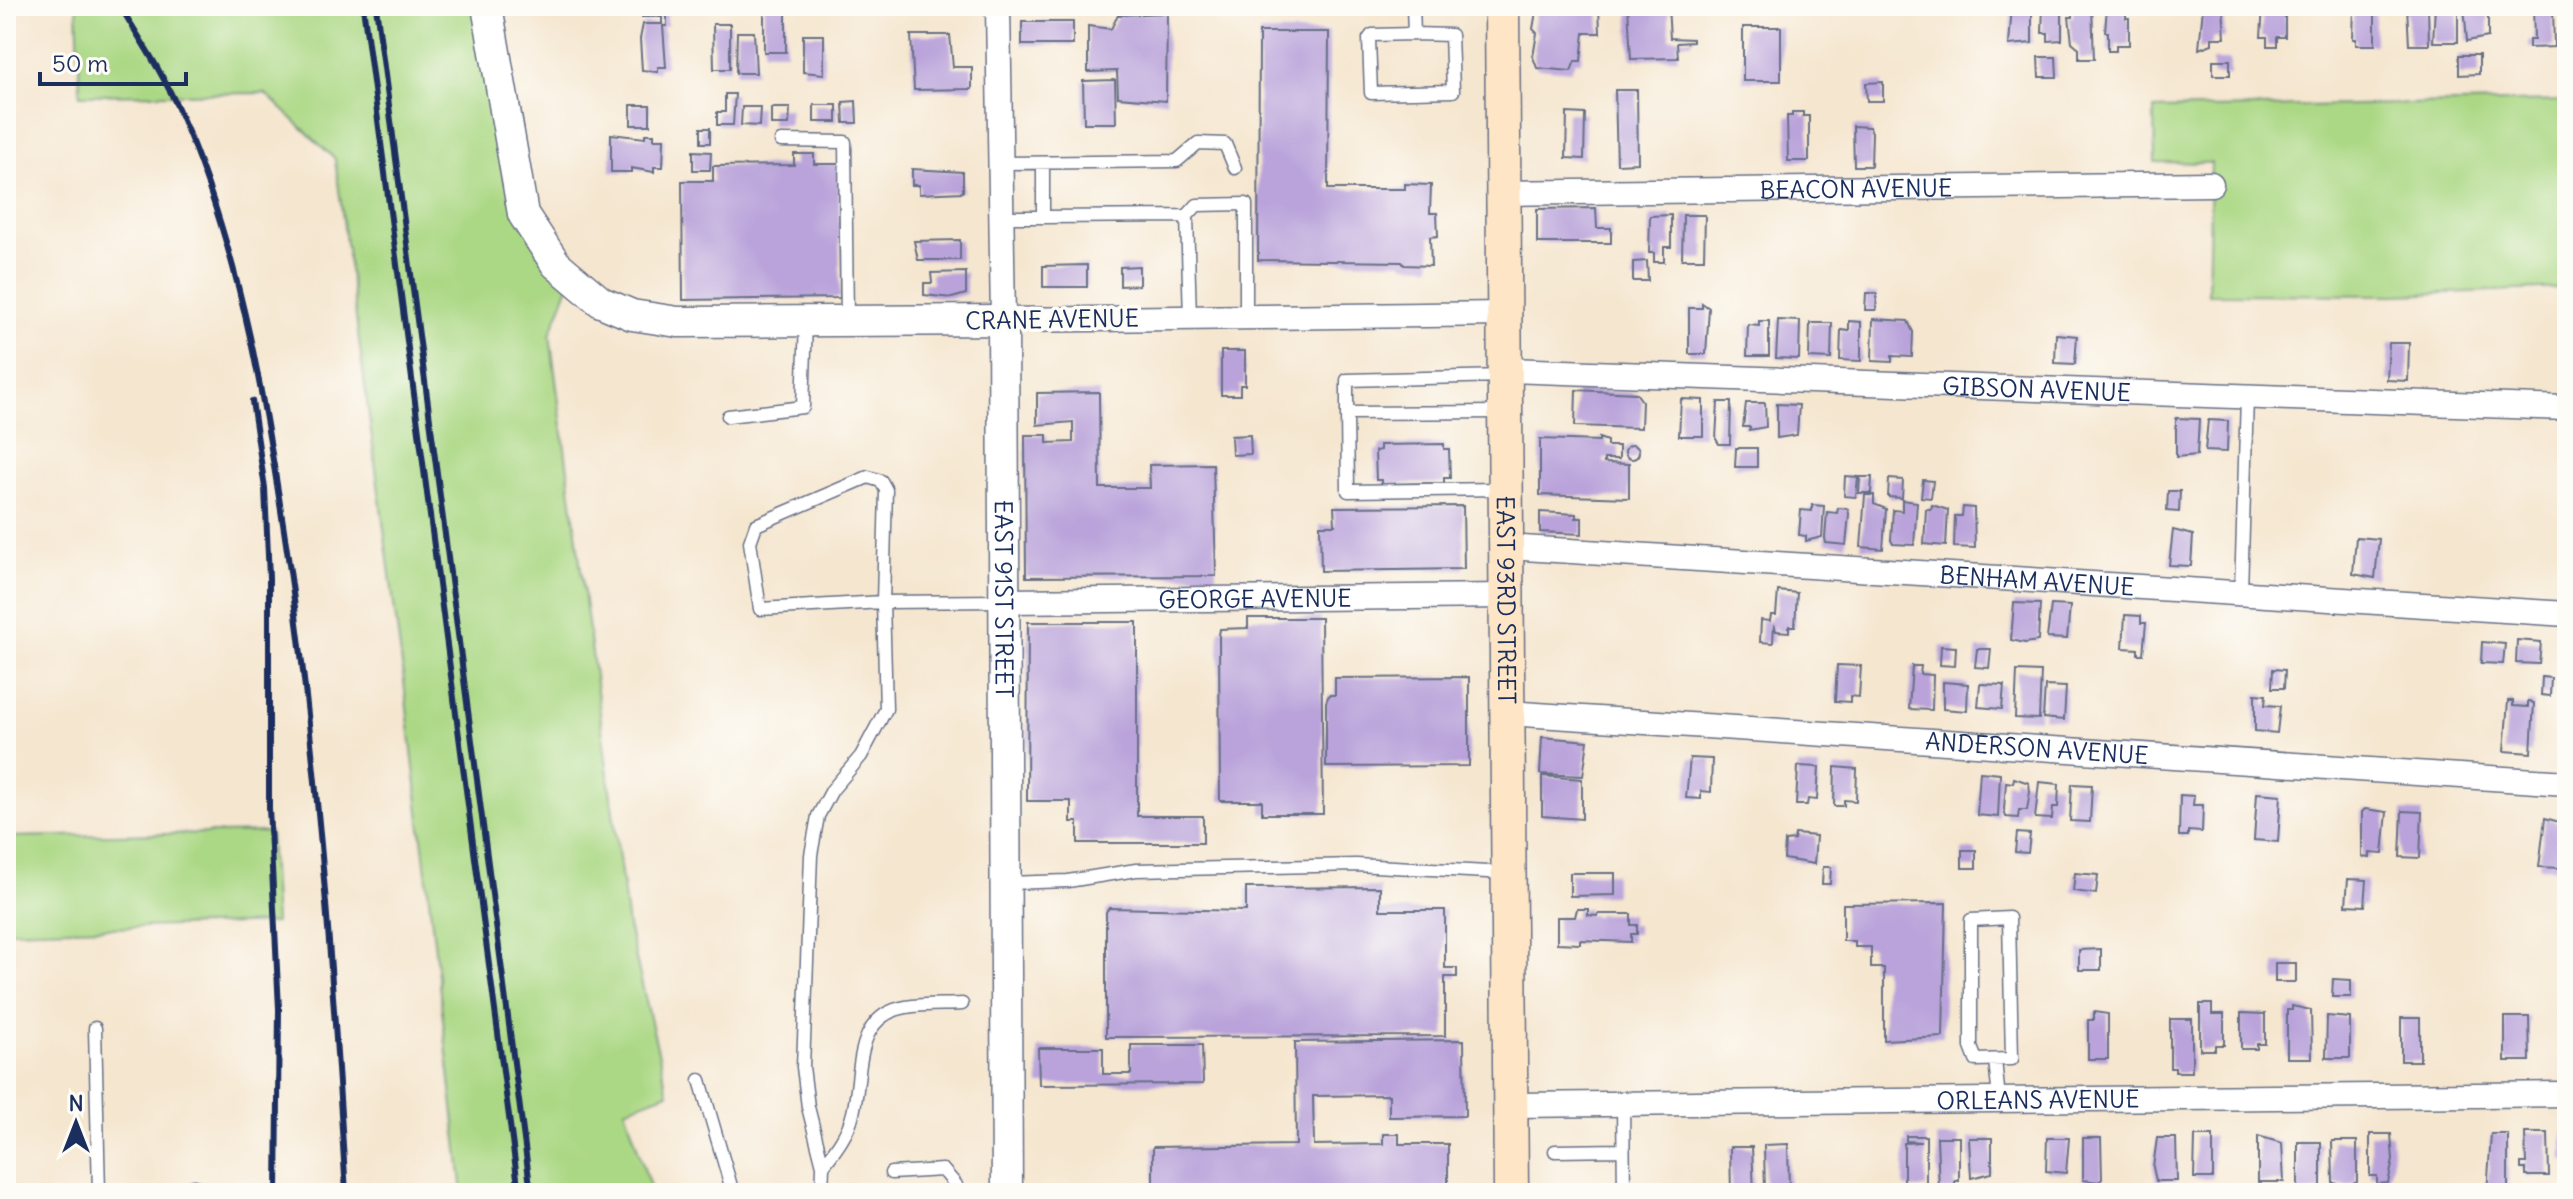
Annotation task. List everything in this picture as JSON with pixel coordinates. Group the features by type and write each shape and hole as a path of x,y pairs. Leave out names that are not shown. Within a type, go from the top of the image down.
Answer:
{"main road":[{"name":"EAST 93RD STREET","path":"1502,6 1511,1193"}],"street":[{"name":"CRANE AVENUE","path":"487,6 523,214 556,264 601,302 632,315 678,322 1506,314"},
{"name":"EAST 91ST STREET","path":"998,6 1003,320 1007,1193"},
{"name":"BEACON AVENUE","path":"1502,193 2211,184"},
{"name":"GIBSON AVENUE","path":"1507,373 2567,408"},
{"name":"BENHAM AVENUE","path":"1508,547 2567,614"},
{"name":"GEORGE AVENUE","path":"1003,601 1508,596"},
{"name":"ANDERSON AVENUE","path":"1508,713 2567,783"},
{"name":"ORLEANS AVENUE","path":"1510,1105 2567,1094"}],"lane":[{"path":"1413,6 1414,34"},
{"path":"1414,34 1451,35 1453,91 1371,93 1369,39 1372,35 1414,34"},
{"path":"781,141 845,142 847,321"},
{"path":"1000,163 1177,161 1198,143 1225,144 1235,168"},
{"path":"1043,163 1043,217"},
{"path":"1190,318 1187,216 1197,205 1246,204 1246,317"},
{"path":"1002,217 1187,216"},
{"path":"728,416 803,407 806,321"},
{"path":"1507,373 1347,380 1348,491 1507,489"},
{"path":"2241,591 2247,397"},
{"path":"1347,413 1507,412"},
{"path":"822,1193 823,1166 808,1107 803,1067 811,855 818,816 832,790 861,756 886,709 883,602 886,490 881,481 868,477 764,519 752,532 760,609 883,602 1003,601"},
{"path":"1005,883 1068,881 1136,870 1356,865 1509,874"},
{"path":"2009,918 2012,1059 1995,1060 1976,1060 1971,1047 1971,920 2009,918"},
{"path":"823,1166 846,1136 854,1111 859,1059 868,1032 881,1016 904,1007 962,1004"},
{"path":"95,1028 99,1193"},
{"path":"1995,1060 1999,1099"},
{"path":"700,1080 733,1193"},
{"path":"1623,1104 1624,1193"},
{"path":"1555,1151 1623,1150"},
{"path":"891,1173 943,1170 956,1185 956,1193"},
{"path":"167,1193 194,1186 217,1193"}],"green space":[{"path":"77,6 487,6 523,214 572,278 550,335 628,926 668,1093 625,1109 652,1193 463,1193 403,673 335,159 265,93 80,95"},
{"path":"2567,101 2567,288 2397,295 2208,294 2211,163 2155,162 2154,109"},
{"path":"270,832 275,923 6,931 6,837"}],"building":[{"path":"764,6 786,6 786,52 764,52"},
{"path":"1537,6 1599,6 1600,33 1584,33 1581,61 1575,61 1571,71 1537,68 1533,57 1537,33 1533,29"},
{"path":"1628,6 1668,6 1670,38 1693,39 1693,42 1677,43 1678,58 1631,59"},
{"path":"2012,6 2032,6 2032,43 2009,45"},
{"path":"2043,6 2062,6 2062,40 2048,41 2048,33 2042,33"},
{"path":"2073,6 2092,6 2094,59 2079,59 2079,48 2072,42 2069,17 2073,17"},
{"path":"2107,6 2126,6 2126,18 2129,18 2129,45 2116,45 2116,51 2108,51 2108,32 2105,32"},
{"path":"2223,6 2225,38 2212,38 2212,44 2199,49 2203,7"},
{"path":"2263,6 2285,6 2285,37 2277,37 2277,46 2267,46 2267,37 2261,37"},
{"path":"2354,6 2375,6 2375,45 2356,45 2356,39 2353,39"},
{"path":"2407,6 2428,6 2429,45 2409,45"},
{"path":"2435,6 2455,6 2458,10 2458,42 2433,42"},
{"path":"2464,6 2488,6 2488,37 2467,41"},
{"path":"2533,6 2553,6 2554,47 2529,48 2529,40 2534,40"},
{"path":"1167,13 1166,101 1118,97 1117,71 1088,72 1088,26 1111,29 1118,15"},
{"path":"642,14 667,14 667,26 663,26 666,67 658,67 658,72 642,70 640,39 643,24 662,24 662,17 642,17"},
{"path":"1022,22 1073,22 1073,45 1022,45"},
{"path":"713,24 730,24 730,69 714,69"},
{"path":"1743,27 1781,27 1781,81 1743,81"},
{"path":"737,32 754,32 756,73 736,73"},
{"path":"1259,32 1329,32 1328,189 1405,189 1405,184 1431,185 1430,213 1437,213 1438,236 1430,237 1431,266 1404,265 1402,262 1258,260"},
{"path":"803,35 824,35 824,74 803,72"},
{"path":"911,35 950,35 953,67 972,67 972,89 914,90"},
{"path":"2459,55 2479,55 2479,74 2459,75"},
{"path":"2038,57 2056,57 2057,77 2039,77"},
{"path":"2213,60 2230,60 2230,75 2213,75"},
{"path":"1115,80 1116,123 1084,123 1083,81"},
{"path":"1883,82 1883,101 1867,101 1866,83"},
{"path":"1615,90 1637,90 1638,163 1617,164"},
{"path":"725,94 735,94 733,125 717,125 717,112 725,112"},
{"path":"856,101 857,123 844,123 843,102"},
{"path":"631,105 650,105 650,125 631,125"},
{"path":"814,105 837,105 837,122 814,122"},
{"path":"742,107 760,107 759,126 741,125"},
{"path":"771,108 790,108 789,125 771,125"},
{"path":"1792,112 1803,112 1803,116 1809,116 1809,161 1788,161 1787,116 1792,116"},
{"path":"1567,113 1585,114 1584,159 1566,158"},
{"path":"1853,126 1869,127 1872,132 1871,166 1854,166"},
{"path":"701,128 710,128 710,143 701,143"},
{"path":"611,134 645,138 645,134 654,134 654,139 664,139 663,167 654,167 654,172 631,168 631,172 611,172"},
{"path":"693,151 711,152 710,170 693,170"},
{"path":"794,154 814,154 814,164 839,164 840,298 683,300 682,181 713,181 713,166 794,165"},
{"path":"912,169 963,172 963,192 919,194 919,185 912,185"},
{"path":"1596,208 1597,228 1611,228 1611,243 1537,243 1537,209"},
{"path":"1671,215 1671,247 1664,247 1664,262 1654,262 1654,253 1649,253 1650,216"},
{"path":"1683,215 1705,215 1704,259 1682,259"},
{"path":"960,240 960,260 918,260 914,241"},
{"path":"1647,261 1648,281 1633,281 1633,262"},
{"path":"1087,265 1087,287 1043,287 1043,266"},
{"path":"1139,266 1139,285 1120,286 1120,267"},
{"path":"966,272 966,294 952,298 924,295 924,283 932,283 931,273"},
{"path":"1866,293 1877,293 1876,310 1865,310"},
{"path":"1702,303 1709,308 1706,354 1689,354 1689,308 1702,308"},
{"path":"1873,319 1908,321 1913,332 1912,357 1892,356 1892,362 1872,361"},
{"path":"1778,320 1800,321 1799,359 1776,358"},
{"path":"1759,321 1769,321 1769,356 1747,356 1748,325 1759,326"},
{"path":"1849,321 1861,322 1861,361 1840,360 1841,330 1849,331"},
{"path":"1810,323 1832,323 1831,359 1809,358"},
{"path":"2056,334 2077,336 2075,364 2055,363"},
{"path":"2389,343 2409,343 2408,381 2387,380"},
{"path":"1221,351 1245,351 1245,385 1240,385 1240,395 1221,395"},
{"path":"1576,390 1636,393 1642,401 1641,428 1575,426"},
{"path":"1099,392 1100,488 1150,488 1149,465 1213,464 1216,576 1026,577 1025,435 1047,435 1047,443 1073,442 1073,422 1037,425 1037,393"},
{"path":"1681,399 1703,400 1703,436 1679,436"},
{"path":"1718,402 1731,402 1730,444 1719,444 1716,439"},
{"path":"1746,403 1765,403 1766,427 1749,430 1750,427 1743,427"},
{"path":"1777,404 1799,405 1797,435 1777,438"},
{"path":"2176,418 2199,419 2197,455 2176,457"},
{"path":"2208,420 2228,421 2227,452 2205,451"},
{"path":"1250,435 1251,454 1232,455 1231,436"},
{"path":"1599,438 1607,441 1607,446 1619,446 1619,459 1604,459 1604,463 1629,464 1629,498 1540,495 1540,439 1599,441"},
{"path":"1444,444 1444,449 1449,449 1450,478 1444,478 1444,483 1381,484 1381,480 1376,480 1375,451 1380,450 1380,445"},
{"path":"1632,445 1639,452 1632,459 1625,452"},
{"path":"1736,448 1757,448 1757,467 1735,467"},
{"path":"1845,476 1858,477 1856,497 1844,496"},
{"path":"1860,477 1872,477 1871,493 1859,493"},
{"path":"1889,479 1903,480 1902,498 1888,497"},
{"path":"1923,480 1933,481 1931,498 1921,497"},
{"path":"2168,491 2180,491 2179,512 2167,511"},
{"path":"1865,495 1874,495 1874,504 1886,509 1883,549 1861,547"},
{"path":"1902,500 1917,502 1914,545 1893,544 1891,540 1893,510 1902,511"},
{"path":"1812,505 1824,506 1822,537 1806,541 1806,536 1799,535 1801,510 1812,511"},
{"path":"1932,505 1948,510 1946,546 1924,544 1926,509 1931,509"},
{"path":"1463,506 1464,569 1321,571 1320,525 1335,525 1334,507"},
{"path":"1963,507 1974,508 1975,548 1954,547 1955,516 1962,516"},
{"path":"1838,508 1848,509 1846,545 1826,543 1827,512 1837,513"},
{"path":"1540,512 1576,514 1576,518 1582,518 1582,534 1540,532"},
{"path":"2173,530 2193,535 2191,566 2169,565"},
{"path":"2356,537 2379,539 2375,578 2353,574"},
{"path":"1778,591 1797,593 1795,626 1789,626 1789,632 1776,631 1774,624 1773,643 1760,642 1761,620 1770,621 1771,615 1776,615"},
{"path":"2014,603 2040,604 2038,641 2025,643 2011,640"},
{"path":"2051,605 2070,606 2067,639 2047,638"},
{"path":"2125,615 2141,616 2141,623 2146,623 2143,654 2138,654 2138,649 2123,648"},
{"path":"1248,618 1321,618 1323,814 1262,814 1262,801 1220,801 1219,635 1220,629 1248,628"},
{"path":"1028,622 1137,622 1137,816 1203,816 1203,843 1078,843 1078,822 1071,822 1071,801 1027,801"},
{"path":"2517,640 2541,642 2539,664 2516,663"},
{"path":"2482,642 2505,644 2503,664 2481,663"},
{"path":"1941,646 1956,647 1955,666 1940,665"},
{"path":"1977,649 1991,649 1989,668 1975,667"},
{"path":"1837,665 1861,666 1859,697 1850,696 1850,702 1835,701"},
{"path":"1912,666 1921,666 1920,674 1933,675 1932,710 1909,709"},
{"path":"2273,669 2285,670 2284,688 2272,688"},
{"path":"2017,671 2041,672 2039,719 2015,718"},
{"path":"1469,677 1469,766 1326,767 1326,702 1329,695 1335,695 1335,678"},
{"path":"2542,677 2551,678 2550,696 2541,695"},
{"path":"1943,682 1968,684 1967,711 1943,709"},
{"path":"1980,684 2004,685 2002,709 1978,707"},
{"path":"2045,686 2066,687 2064,720 2043,718"},
{"path":"2255,694 2266,695 2265,705 2280,706 2277,733 2255,731"},
{"path":"2508,701 2513,701 2513,706 2528,707 2528,702 2534,703 2531,753 2504,751"},
{"path":"1542,737 1588,741 1583,776 1540,774"},
{"path":"1690,758 1712,759 1711,792 1701,791 1701,799 1686,798"},
{"path":"1798,766 1819,767 1817,800 1808,799 1807,805 1796,805"},
{"path":"1835,767 1857,769 1856,801 1844,800 1844,806 1834,806"},
{"path":"1980,772 2000,774 1998,817 1977,815"},
{"path":"1542,776 1582,779 1582,819 1542,816"},
{"path":"2014,778 2029,783 2030,792 2027,810 2019,810 2018,818 2006,817 2004,809 2006,782 2013,783"},
{"path":"2039,782 2059,784 2058,807 2053,807 2052,819 2035,818"},
{"path":"2072,784 2092,785 2090,822 2070,821"},
{"path":"2257,793 2281,795 2278,842 2254,840"},
{"path":"2180,795 2194,796 2193,805 2203,805 2202,832 2188,831 2188,836 2179,836"},
{"path":"2365,809 2387,812 2383,854 2370,853 2370,858 2362,857 2362,812"},
{"path":"2402,811 2422,812 2420,858 2400,857"},
{"path":"2545,818 2563,823 2561,868 2539,867"},
{"path":"2017,833 2030,834 2028,853 2015,852"},
{"path":"1795,834 1816,836 1814,864 1784,859 1785,841 1794,840"},
{"path":"1962,850 1976,850 1976,868 1962,868"},
{"path":"1823,867 1831,867 1830,884 1822,884"},
{"path":"1570,873 1615,873 1615,895 1570,896"},
{"path":"2075,873 2098,875 2096,894 2073,891"},
{"path":"2348,879 2367,880 2365,906 2346,905"},
{"path":"1380,887 1380,910 1445,910 1445,968 1457,968 1457,977 1445,977 1445,1036 1106,1037 1106,912 1109,908 1246,911 1246,888"},
{"path":"1946,903 1943,1037 1884,1040 1884,968 1871,968 1871,947 1855,947 1855,941 1843,941 1843,904"},
{"path":"1577,909 1588,909 1588,915 1597,916 1631,914 1631,925 1637,925 1637,934 1631,934 1631,942 1580,940 1580,944 1557,943 1557,917 1575,917"},
{"path":"2101,949 2101,970 2079,970 2079,950"},
{"path":"2275,963 2296,963 2296,982 2275,982"},
{"path":"2333,979 2351,980 2351,997 2332,997"},
{"path":"2200,1004 2212,1004 2212,1014 2224,1014 2224,1045 2215,1045 2215,1050 2200,1050"},
{"path":"2292,1006 2311,1010 2312,1058 2287,1058 2287,1010 2292,1010"},
{"path":"2094,1012 2108,1014 2108,1059 2088,1059 2088,1020 2094,1020"},
{"path":"2241,1013 2265,1014 2265,1044 2257,1044 2257,1049 2241,1049"},
{"path":"2327,1016 2350,1018 2350,1058 2326,1058"},
{"path":"2505,1017 2529,1017 2530,1061 2505,1061"},
{"path":"2401,1018 2420,1018 2420,1061 2401,1061"},
{"path":"2170,1019 2192,1019 2192,1072 2175,1072 2175,1068 2170,1068"},
{"path":"1464,1040 1465,1116 1389,1117 1389,1095 1313,1096 1314,1145 1383,1144 1383,1134 1399,1134 1399,1144 1448,1144 1448,1193 1153,1193 1153,1147 1296,1145 1295,1042"},
{"path":"1131,1045 1202,1045 1203,1084 1039,1085 1038,1048 1103,1048 1103,1074 1131,1074"},
{"path":"2563,1131 2567,1131 2567,1161 2563,1161"},
{"path":"2525,1133 2548,1133 2549,1176 2526,1176 2526,1169 2521,1169 2521,1163 2526,1163"},
{"path":"2370,1134 2391,1134 2393,1160 2388,1183 2377,1184 2377,1176 2370,1176"},
{"path":"2491,1134 2508,1134 2508,1193 2487,1193"},
{"path":"1906,1136 1926,1136 1926,1188 1904,1188 1904,1143 1921,1142 1906,1141"},
{"path":"2195,1136 2213,1136 2213,1178 2194,1178"},
{"path":"2258,1136 2282,1143 2284,1182 2258,1182"},
{"path":"1937,1137 1959,1137 1959,1181 1955,1181 1955,1190 1939,1190"},
{"path":"1969,1138 1992,1138 1992,1173 1971,1178"},
{"path":"2047,1138 2069,1138 2066,1173 2046,1171"},
{"path":"2083,1138 2101,1138 2102,1179 2099,1182 2083,1180"},
{"path":"2157,1138 2176,1138 2177,1181 2156,1181 2153,1167"},
{"path":"2332,1141 2357,1141 2357,1182 2349,1186 2333,1183"},
{"path":"2298,1142 2321,1142 2321,1191 2298,1193"},
{"path":"1788,1144 1789,1193 1765,1193 1764,1145"},
{"path":"1730,1147 1752,1147 1754,1192 1731,1193"}],"railway":[{"path":"120,6 167,85 202,167 236,278 261,392 289,564 309,721 330,957 346,1193"},
{"path":"363,6 519,1193"},
{"path":"376,6 531,1193"},
{"path":"252,401 265,488 269,578 269,808 279,1009 277,1193"}]}
